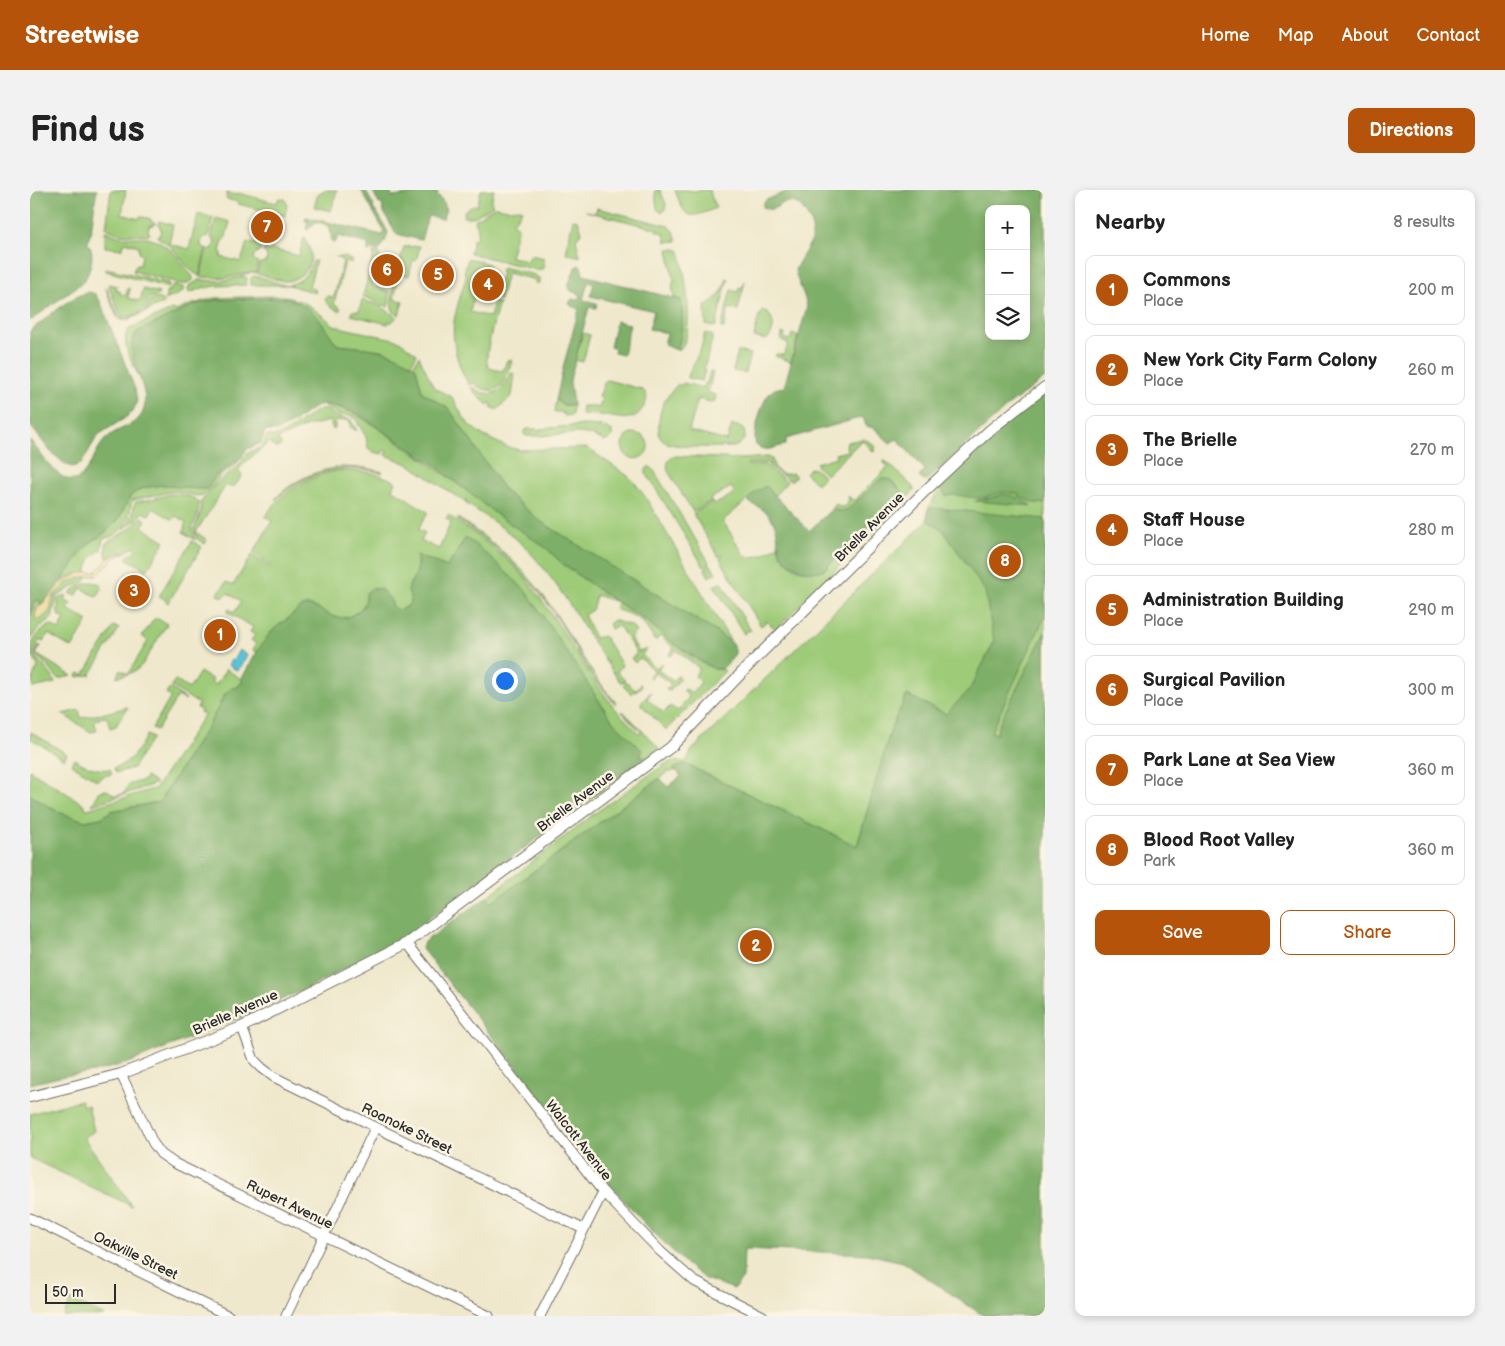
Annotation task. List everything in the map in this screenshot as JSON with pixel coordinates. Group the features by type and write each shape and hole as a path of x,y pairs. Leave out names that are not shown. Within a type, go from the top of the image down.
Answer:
{"street":[{"name":"Brielle Avenue","path":"30,1097 121,1074 242,1027 407,943 671,746 752,662 925,491 990,430 1045,387"},
{"name":"Walcott Avenue","path":"407,943 603,1192 660,1251 694,1281 763,1316"},
{"name":"Roanoke Street","path":"242,1027 254,1060 274,1077 584,1229"},
{"name":"Rupert Avenue","path":"121,1074 149,1137 161,1154 174,1163 489,1316"},
{"path":"286,1316 375,1128"},
{"path":"540,1316 603,1192"},
{"name":"Oakville Street","path":"30,1218 229,1316"}],"green space":[{"path":"30,190 97,190 88,242 92,258 86,278 30,321"},
{"path":"111,190 126,190 122,214 139,219 140,216 151,219 150,221 156,223 149,226 149,235 123,234 106,228"},
{"path":"324,190 337,190 331,211 314,207 318,194"},
{"path":"361,190 365,190 374,206 375,212 377,212 388,232 385,242 379,251 372,249 368,252 368,244 338,236 336,242 333,243 330,230 324,224 316,223 308,230 306,229 308,222 305,221 306,217 382,235 384,231"},
{"path":"372,190 389,190 393,197 438,192 437,196 440,197 446,208 443,219 428,216 421,240 396,234 382,209 381,203 379,204"},
{"path":"481,190 494,190 492,206 474,217 463,217 465,210 474,205 477,206"},
{"path":"655,190 660,190 666,204 665,210 661,212 657,209"},
{"path":"675,190 709,190 716,208 699,214 689,214 682,207"},
{"path":"791,190 1045,190 1045,378 1010,404 927,480 919,477 925,470 897,439 890,443 874,428 866,426 863,417 786,439 786,445 767,449 760,448 756,445 755,434 761,410 772,391 776,388 784,387 807,307 795,270 812,235 809,220 799,205 788,202 773,209 767,209 763,207 763,203"},
{"path":"227,193 237,195 238,193 276,203 279,198 285,199 287,204 285,216 238,204 238,202 226,199"},
{"path":"494,207 520,208 522,211 512,223 518,227 510,257 527,262 531,255 544,258 542,269 536,270 470,253 473,239 476,239 476,219"},
{"path":"597,208 669,226 674,231 677,241 666,242 664,233 656,231 657,229 586,211 595,213"},
{"path":"198,214 213,218 208,237 202,238 201,245 206,248 199,276 188,267 170,246 157,237 160,235 161,229 158,225 159,221 173,225 169,244 189,249"},
{"path":"216,218 230,222 225,240 223,240 220,252 222,253 221,257 241,262 247,242 262,245 260,252 255,253 253,259 258,262 256,273 251,272 224,278 200,277 207,249 211,250 215,242 211,238"},
{"path":"573,219 578,220 582,232 576,239 580,257 566,253"},
{"path":"105,231 120,237 145,237 160,242 173,252 193,277 193,280 182,284 133,271 136,265 140,265 142,255 139,253 139,246 125,242 122,249 105,247"},
{"path":"304,237 311,256 309,266 302,274 289,281 284,281 257,274 260,263 266,262 267,256 263,252 264,249 299,256"},
{"path":"420,246 416,261 413,260 409,276 400,274 394,299 403,301 399,315 393,311 392,297 404,247"},
{"path":"668,249 680,251 688,303 687,331 684,343 679,351 677,350 682,325 681,300 674,298 672,286 674,281"},
{"path":"372,252 380,253 372,286 389,291 388,307 363,296 374,254"},
{"path":"336,257 345,257 353,261 345,262 334,304 341,308 339,311 330,306 325,300 327,296 334,297 343,261"},
{"path":"468,258 489,264 488,268 482,266 470,312 490,317 494,302 499,303 488,346 488,366 503,371 507,360 512,360 502,385 490,390 486,390 474,383 469,385 458,361 454,342 455,316 467,274 464,273"},
{"path":"313,261 316,261 309,287 316,290 315,293 286,285 296,282 305,275"},
{"path":"579,265 583,275 681,300 681,331 677,350 664,345 667,333 649,329 654,311 590,296 594,284 588,282 583,300 597,303 596,308 589,307 571,376 573,405 564,405 556,400 579,309 571,306 569,303 572,299 578,300 580,294 571,291 568,286 575,268"},
{"path":"502,267 535,275 540,279 540,283 535,283 536,280 507,273 500,300 495,299"},
{"path":"106,268 168,283 169,288 106,271"},
{"path":"244,276 247,278 246,285 205,288 204,286 189,293 189,286 199,280 222,281"},
{"path":"253,276 286,285 251,285 251,278"},
{"path":"727,278 729,281 727,281 716,326 706,325 705,306 719,295"},
{"path":"745,281 738,310 729,308 724,328 721,328 731,290 738,292 739,287 742,288"},
{"path":"109,284 117,286 116,290 120,291 120,294 126,295 128,288 130,289 128,298 140,301 143,289 159,293 149,299 141,311 131,316 123,317 119,313"},
{"path":"173,285 184,287 184,290 165,300 167,290 170,291"},
{"path":"105,286 117,314 124,319 145,311 149,302 153,299 159,299 164,303 128,320 121,320 116,315"},
{"path":"90,292 95,294 100,301 135,389 137,401 133,411 125,418 98,435 81,464 72,467 65,464 50,451 30,425 30,331 67,302"},
{"path":"284,296 300,301 310,306 334,325 398,340 417,354 411,364 382,350 337,345 319,320 275,298 215,300 194,305 137,332 132,337 139,377 130,359 126,345 127,333 130,328 174,309 176,311 214,298"},
{"path":"286,298 311,311 337,345 378,350 398,356 416,368 422,392 449,409 505,491 540,521 724,637 735,650 731,660 722,669 714,669 709,666 674,644 650,624 563,564 546,548 496,514 433,464 358,414 343,408 323,404 278,431 265,431 261,443 247,449 241,458 216,475 208,489 162,485 143,488 131,495 118,520 107,531 87,545 53,593 40,605 39,600 36,601 30,615 30,440 58,473 71,480 78,479 86,471 106,438 134,422 142,414 145,400 132,349 133,340 137,332 194,305 215,300"},
{"path":"362,300 379,305 397,317 391,323 389,321 388,324 351,315 352,311 359,311"},
{"path":"762,310 770,315 773,324 770,337 766,340 754,337"},
{"path":"616,321 630,324 623,355 614,353 615,349 610,347"},
{"path":"583,333 590,335 583,362 575,360"},
{"path":"705,333 713,336 702,381 687,378 701,348"},
{"path":"782,333 785,334 784,338 790,340 792,334 798,336 791,362 775,356 776,354 785,354 788,343 781,340"},
{"path":"738,351 750,354 745,373 733,371"},
{"path":"419,356 434,388 452,397 470,426 484,436 507,447 520,450 587,448 628,476 646,498 734,647 724,637 540,521 505,491 449,409 422,392 416,368 413,366"},
{"path":"710,371 713,372 708,393 716,395 714,403 698,399 689,431 727,441 732,425 743,429 745,432 744,439 735,447 684,446 674,445 662,440 659,434 659,421 661,409 667,397 678,384 681,386 683,383 704,388"},
{"path":"511,373 515,374 512,396 497,410 491,407 492,404 488,405 471,388 484,393 493,393 505,385"},
{"path":"607,380 644,391 647,396 646,402 638,414 627,418 581,415 582,406 599,408 602,399 599,397"},
{"path":"1045,394 1045,787 1008,739 946,714 907,695 892,726 857,846 685,764 675,768 671,773 669,771 491,903 487,897 595,813 665,764 673,761 686,762 692,750 927,521 928,509 945,479"},
{"path":"1045,394 1045,504 1034,503 1018,496 1019,494 1009,492 1000,492 979,498 946,496 942,490 943,484 954,470 1005,424"},
{"path":"556,400 564,405 573,405 572,415 565,416 561,412 554,412"},
{"path":"323,404 352,412 377,428 545,547 575,573 656,628 696,659 715,669 725,671 666,730 641,703 651,692 647,699 664,713 670,706 678,711 689,697 683,691 686,689 692,693 701,682 695,676 699,668 676,650 671,656 669,655 674,648 661,636 655,641 640,620 617,610 617,602 596,595 592,610 584,615 595,638 604,636 622,665 617,672 635,690 641,684 641,687 631,694 623,686 625,683 623,681 621,683 609,667 554,582 522,544 499,525 465,503 467,501 463,501 410,465 386,455 387,451 384,450 382,454 373,452 368,448 366,437 355,418 337,414"},
{"path":"320,409 326,409 336,416 351,420 357,431 350,427 350,420 335,421 335,429 333,430 330,421 307,426 278,439 281,445 277,448 270,442 238,470 242,476 234,487 226,485 196,532 207,540 205,544 197,539 194,529 201,512 201,502 203,499 223,478 235,470 249,452 262,447 267,436 284,433"},
{"path":"584,425 602,426 602,430 605,427 612,431 612,436 609,440 604,441 600,437 599,439 592,435 579,433 526,436 523,433 527,429 537,429 540,431 539,429"},
{"path":"633,433 643,436 647,441 648,447 643,456 633,459 624,452 622,445 625,437"},
{"path":"863,439 876,447 874,452 862,440 826,475 817,467 816,463 836,457 835,454 847,451 847,442"},
{"path":"676,456 742,459 768,457 772,459 774,466 779,472 785,474 793,473 796,477 790,481 768,465 770,465 769,463 748,463 748,465 765,465 787,482 775,495 766,487 750,497 724,520 724,523 745,556 758,556 778,545 784,558 802,570 824,570 903,492 890,479 848,509 840,511 833,508 836,504 841,507 846,506 849,500 848,496 854,501 888,467 884,461 913,487 914,491 776,630 767,621 761,626 720,559 723,556 719,557 693,514 712,502 714,505 735,493 731,487 710,499 711,501 693,512 668,471 668,462"},
{"path":"241,458 233,468 221,475 213,487 203,495 197,496 174,491 133,500 129,517 124,526 113,536 103,538 101,550 91,559 87,572 73,575 60,583 87,545 107,531 118,520 131,495 143,488 162,485 198,489"},
{"path":"343,467 366,468 383,472 339,469 325,472 299,482 275,499 290,486 306,477 324,470"},
{"path":"648,467 653,469 709,562 709,565 711,565 716,573 709,577 705,569 707,568 706,566 704,567 646,473"},
{"path":"810,468 815,469 824,477 817,484 805,473"},
{"path":"337,471 367,472 396,482 392,489 428,512 418,529 425,533 421,541 439,549 451,522 446,519 448,515 504,557 532,587 595,682 623,718 640,734 641,732 623,711 659,748 646,758 641,756 640,749 612,720 466,538 447,567 418,556 417,572 410,584 411,601 408,606 400,610 394,608 389,598 366,601 355,614 339,618 333,617 315,607 307,606 275,629 257,653 253,650 256,644 251,640 255,635 250,632 253,627 227,612 229,609 235,612 241,601 228,593 224,597 217,595 226,582 233,585 252,555 269,567 270,565 253,553 272,521 265,516 272,507 296,486 326,473"},
{"path":"881,479 889,479 903,492 823,570 819,571 813,572 800,569 788,562 780,551 777,532 771,518 764,511 749,502 749,498 766,486 809,531 833,508 840,511 848,509"},
{"path":"171,494 190,497 199,502 198,514 192,528 195,540 183,532 186,522 176,516 173,520 153,508 149,515 143,512 124,529 133,514 136,502"},
{"path":"1003,494 1013,496 1033,506 975,501"},
{"path":"934,508 1045,519 1045,616 991,732 997,734 998,726 1045,632 1045,1316 984,1316 903,1262 867,1254 744,1249 743,1278 734,1289 705,1279 686,1264 648,1227 611,1186 422,949 424,942 487,897 491,903 660,778 668,787 681,776 677,771 674,771 675,768 685,764 857,846 892,726 907,695 946,714 970,689 994,642 985,591 943,530 927,520 928,509"},
{"path":"142,517 146,520 142,527 165,541 147,570 126,558 136,550 134,547 124,553 107,558 106,543 129,529"},
{"path":"458,518 503,552 533,582 552,608 596,678 616,705 590,672 551,608 534,586 503,553"},
{"path":"466,537 527,592 612,720 641,749 641,756 646,758 404,937 314,985 252,1013 125,1064 30,1084 30,795 58,812 85,821 101,818 111,811 159,802 210,723 225,694 232,688 238,687 243,681 241,679 256,654 268,635 275,628 300,608 306,606 340,618 348,617 363,606 366,593 372,588 381,589 389,598 394,608 400,610 408,606 411,601 408,590 417,572 417,555 447,567"},
{"path":"192,541 202,547 168,603 159,596"},
{"path":"88,576 84,582 57,596 52,618 37,630 30,640 31,615 36,601 39,600 41,603 36,612 52,600 66,583"},
{"path":"721,581 751,631 749,630 744,634 714,585 719,584"},
{"path":"92,582 102,586 97,597 81,588 76,596 70,593 79,586"},
{"path":"66,595 65,600 71,604 68,609 88,621 72,648 48,634 43,642 39,640 33,654 52,676 55,683 33,688 33,677 38,667 30,655 33,641 39,633 51,625 59,630 65,619 58,615 58,600"},
{"path":"154,619 167,624 142,665 128,674 148,641 142,636"},
{"path":"613,620 632,626 636,632 630,637 639,652 647,649 642,655 656,668 662,663 658,670 673,681 678,675 680,679 670,691 666,690 671,684 656,673 651,678 649,677 654,670 640,658 635,663 631,658 637,654 619,626 611,629 609,623"},
{"path":"114,626 119,629 90,675 77,676 79,673 84,675"},
{"path":"39,645 41,646 36,654 72,676 58,679 35,654"},
{"path":"226,669 243,680 238,687 232,688 225,694 210,723 159,802 111,811 101,818 85,821 58,812 30,795 30,770 85,805 85,808 88,809 156,788 204,715 197,708 199,704 171,686 175,680 189,689 200,672 213,680 211,682 216,685"},
{"path":"120,670 127,674 116,677"},
{"path":"170,688 186,699 178,696 157,730 152,728 171,697 166,694"},
{"path":"128,707 116,726 110,728 107,717 102,718 101,714"},
{"path":"79,710 81,718 99,714 100,719 94,720 97,731 91,732 62,714"},
{"path":"31,732 67,754 64,759 30,738"},
{"path":"147,735 152,738 133,768 116,773 114,768 130,759"},
{"path":"74,759 92,767 110,769 112,774 101,777 98,781 71,764"},
{"path":"146,777 156,783 92,805 100,791 107,790 114,795 119,795 125,792 128,785 144,780"},
{"path":"81,1100 83,1106 88,1105 94,1131 84,1138 132,1206 30,1158 30,1114"},
{"path":"71,1300 105,1316 63,1316"}],"sand":[{"path":"124,553 114,558 97,575 82,577 66,583 53,596 50,611 41,619 35,619 38,608 60,583 80,573 96,572 109,558"}],"water":[{"path":"239,650 247,655 238,671 228,665 231,660 233,661"}],"place":[{"name":"Park Lane at Sea View","path":"267,227"},
{"name":"Surgical Pavilion","path":"387,270"},
{"name":"Administration Building","path":"438,275"},
{"name":"Staff House","path":"488,285"},
{"name":"Blood Root Valley","path":"1005,561"},
{"name":"The Brielle","path":"134,591"},
{"name":"Commons","path":"220,635"},
{"name":"New York City Farm Colony","path":"756,946"}]}
